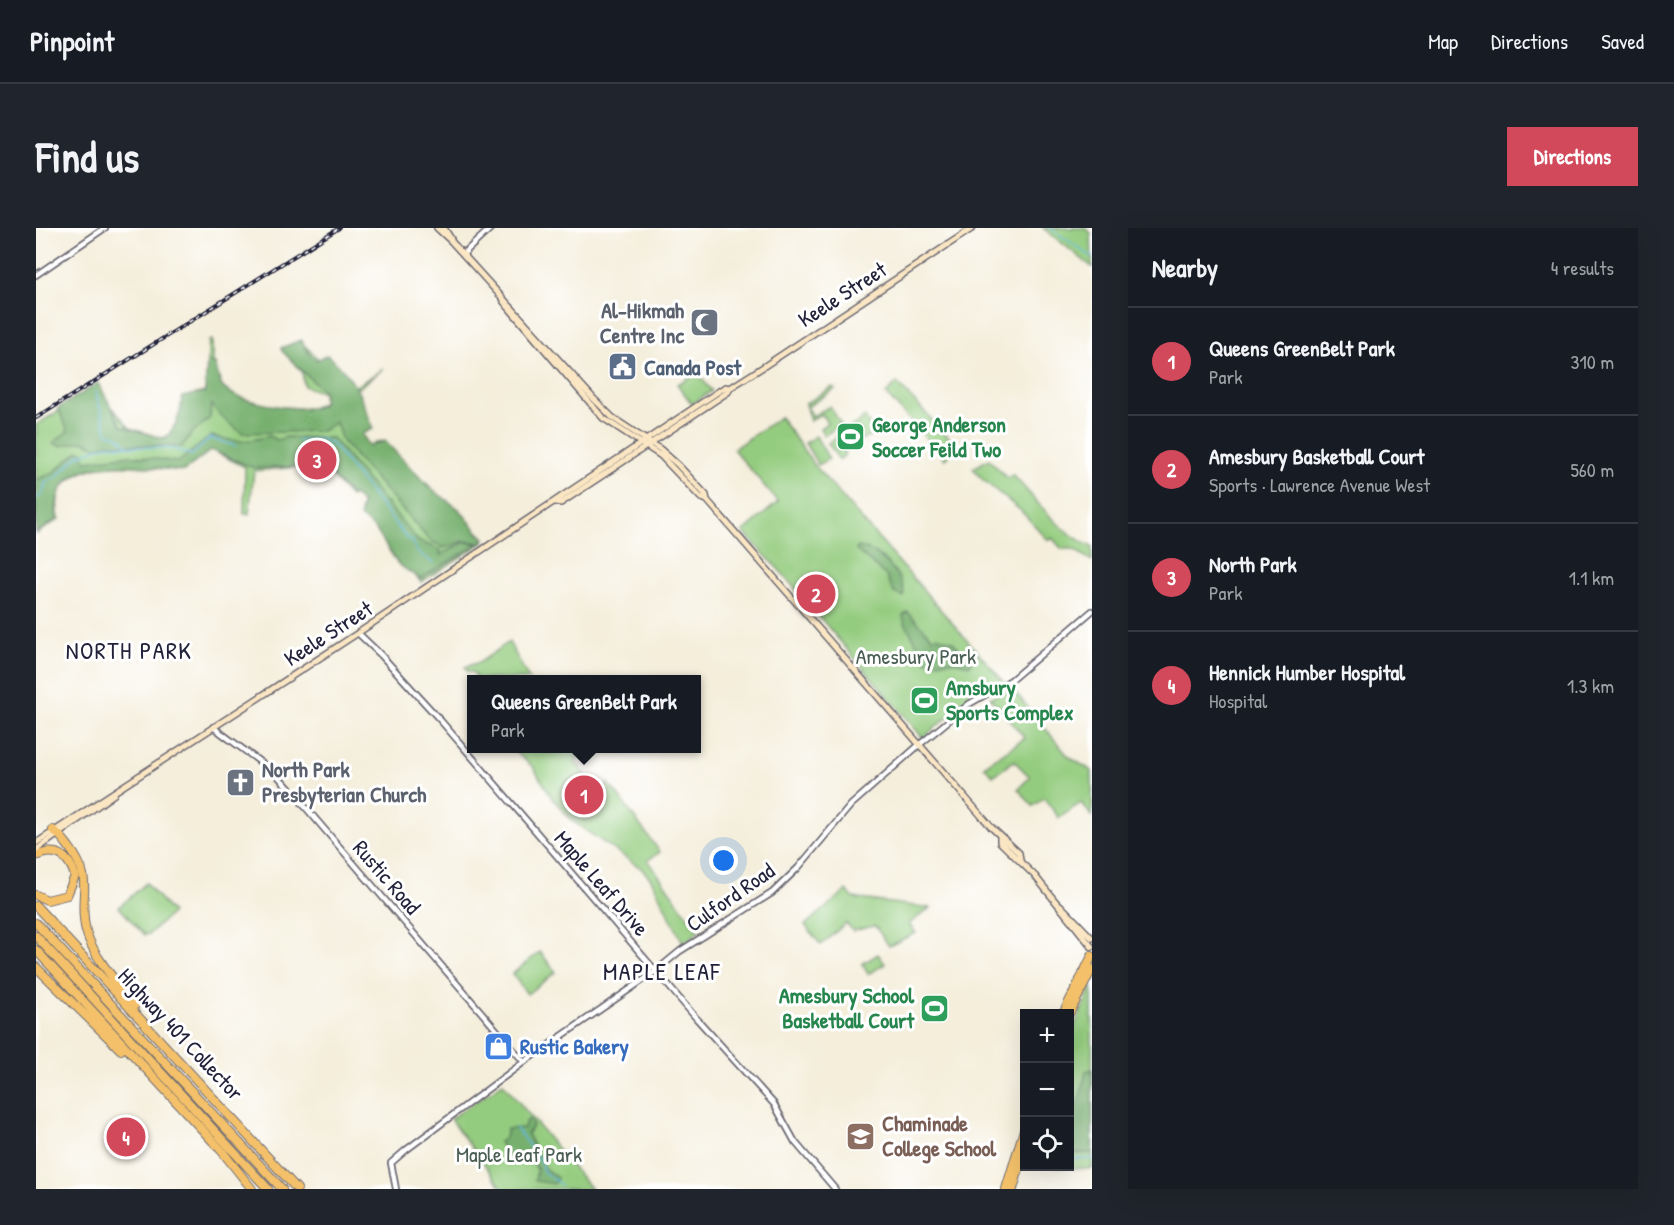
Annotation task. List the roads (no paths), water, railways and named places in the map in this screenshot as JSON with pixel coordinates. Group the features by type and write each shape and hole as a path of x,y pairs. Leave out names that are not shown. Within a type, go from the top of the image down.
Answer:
{"highway":[{"path":"56,832 83,868 85,921 93,948 149,1026"},
{"path":"36,856 50,852 62,854 68,860 75,876 73,886 67,895 46,900 36,895"},
{"name":"Highway 401 Collector","path":"36,906 297,1189"},
{"path":"36,923 282,1189"},
{"path":"36,936 268,1189"},
{"path":"36,950 220,1150 252,1189"},
{"path":"1066,1009 1092,956"},
{"path":"36,967 136,1064 147,1071"},
{"path":"1072,1009 1092,969"},
{"path":"1006,1189 1020,1144"},
{"path":"1012,1189 1020,1164"}],"main road":[{"path":"437,228 463,254 591,401 603,418 624,432 660,449 687,474 919,745 1000,836 1019,853 1020,860 1092,947"},
{"path":"444,228 451,241"},
{"name":"Keele Street","path":"36,843 108,801 118,790 555,502 626,452 663,435 725,387 730,388 973,228"},
{"path":"591,401 646,443 681,475 701,498 707,500"},
{"name":"Keele Street","path":"555,502 561,503 692,413"},
{"path":"624,432 630,446 626,452"},
{"path":"660,449 659,441 663,435"},
{"name":"Keele Street","path":"36,850 56,832"},
{"path":"1058,904 1092,938"}],"street":[{"path":"36,274 105,228"},
{"path":"463,254 491,228"},
{"name":"Culford Road","path":"396,1189 391,1163 524,1062 656,971 687,946 772,893 798,868 851,805 919,745 969,704 1011,680 1092,611"},
{"name":"Maple Leaf Drive","path":"358,633 381,655 467,751"},
{"name":"Rustic Road","path":"213,727 281,779 524,1062"},
{"name":"Maple Leaf Drive","path":"469,753 774,1104 795,1142 835,1189"}],"waterway":[{"path":"1050,228 1092,257"},
{"path":"95,390 107,433 118,436 127,445"},
{"path":"36,499 42,494 46,482 55,478 79,455 107,445 174,449 192,455 210,438 236,446"},
{"path":"297,441 321,439 333,445 408,540 412,540 417,552 433,563"},
{"path":"516,1128 540,1161 544,1172 561,1185"},
{"path":"1074,1159 1092,1159"}],"railway":[{"path":"36,418 339,228"}],"place":[{"name":"Al-Hikmah Centre Inc","path":"705,323"},
{"name":"Canada Post","path":"623,367"},
{"name":"George Anderson Soccer Feild Two","path":"851,437"},
{"name":"North Park","path":"317,460"},
{"name":"Amesbury Basketball Court","path":"816,594"},
{"name":"Amsbury Sports Complex","path":"925,700"},
{"name":"North Park Presbyterian Church","path":"241,782"},
{"name":"Queens GreenBelt Park","path":"584,795"},
{"name":"Amesbury School Basketball Court","path":"935,1008"},
{"name":"Rustic Bakery","path":"499,1046"},
{"name":"Chaminade College School","path":"861,1136"},
{"name":"Hennick Humber Hospital","path":"126,1137"}],"district":[{"name":"NORTH PARK","path":"129,651"},
{"name":"MAPLE LEAF","path":"662,972"}],"park label":[{"name":"Amesbury Park","path":"916,656"},
{"name":"Maple Leaf Park","path":"519,1154"}]}
